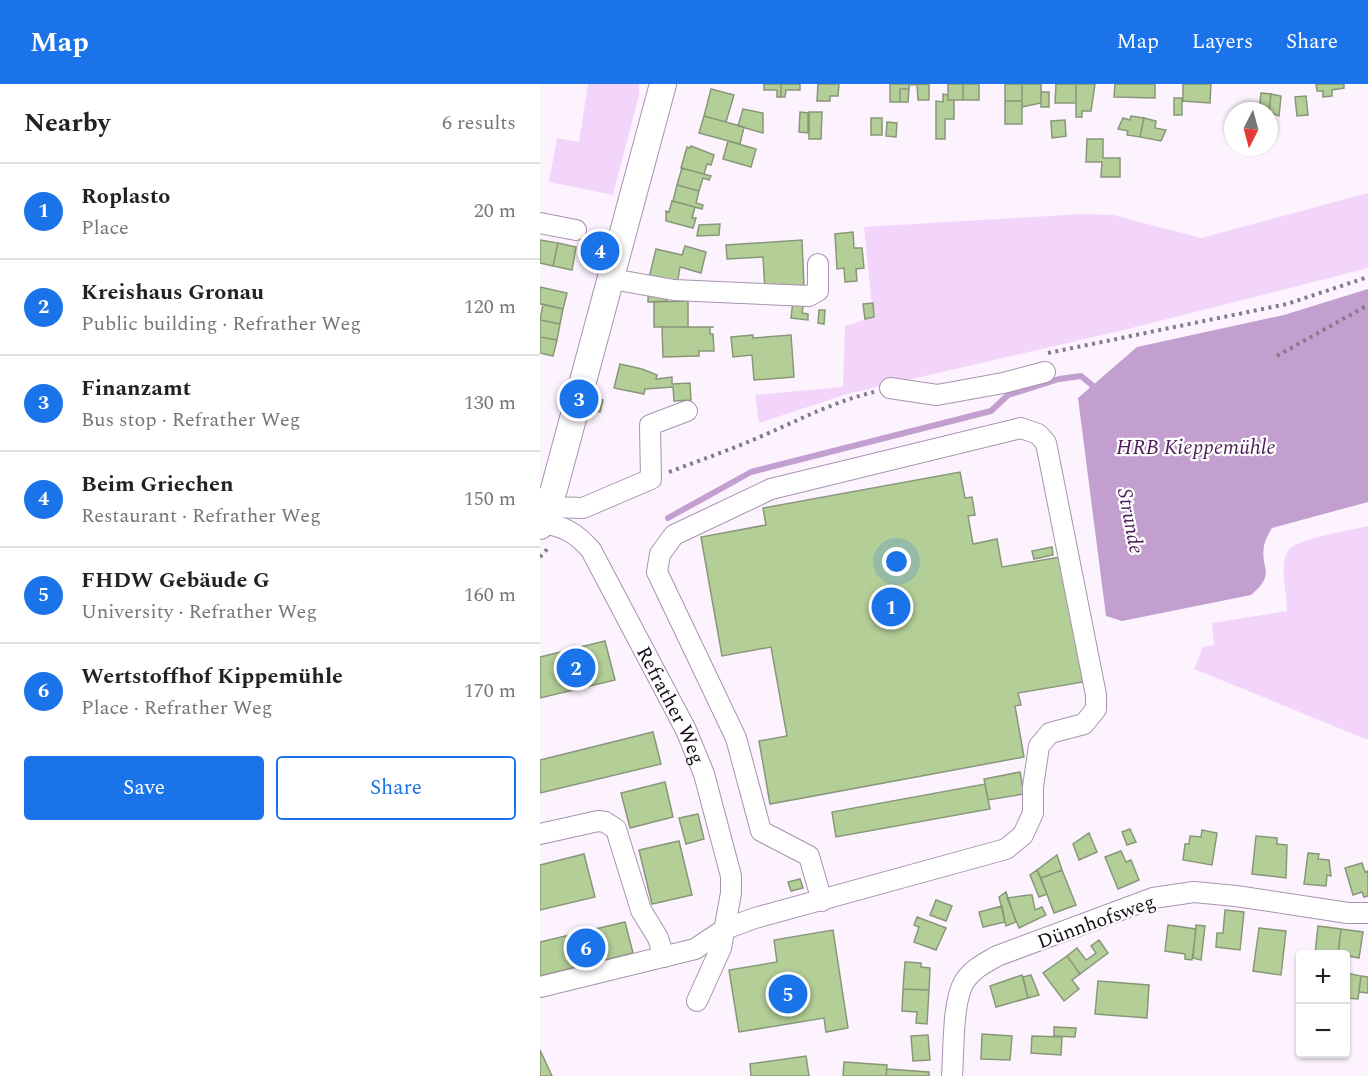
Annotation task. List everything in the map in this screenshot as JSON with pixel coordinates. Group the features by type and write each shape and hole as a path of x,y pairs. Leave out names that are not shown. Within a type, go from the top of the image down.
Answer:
{"main road":[{"path":"544,519 612,279 663,84"}],"street":[{"path":"540,223 576,230"},
{"path":"612,279 674,290 809,296 818,291 818,264"},
{"path":"890,388 922,394 946,394 1045,372"},
{"path":"544,519 583,508 651,479 650,425 687,411"},
{"path":"540,987 695,949 725,929 755,918 822,901 1006,849 1023,835 1033,813 1033,786 1039,746 1050,733 1084,724 1096,709 1057,488 1046,443 1038,434 1021,428 771,489 674,535 660,554 657,572 736,738 761,831 809,856 822,901"},
{"name":"Refrather Weg","path":"544,519 563,526 581,538 591,550 686,730 704,774 731,876 725,929 717,962 697,1001"},
{"path":"540,834 598,821 605,822 616,829 641,910 658,938 664,957"},
{"name":"Dünnhofsweg","path":"952,1076 957,1010 963,984 975,969 997,956 1153,898 1194,892 1348,913 1368,913"}],"path":[{"path":"1277,356 1368,305"}],"shaded area":[{"path":"588,84 639,84 639,95 613,195 549,182 557,138 579,142"},
{"path":"1368,193 1368,268 1128,329 847,394 759,423 755,395 843,387 845,326 873,317 864,227 1082,214 1113,215 1201,238"},
{"path":"1368,526 1368,740 1194,669 1203,647 1214,645 1212,623 1287,611 1284,564 1288,551 1293,546 1313,538"}],"water":[{"name":"HRB Kieppemühle","path":"1368,289 1368,502 1272,528 1264,546 1265,576 1259,588 1251,595 1122,621 1106,616 1078,398 1137,347 1284,315"}],"building":[{"path":"764,84 781,84 781,97 777,97 777,90 764,90"},
{"path":"781,84 800,84 800,90 786,90 785,97 781,97"},
{"path":"818,84 839,84 838,96 830,96 830,101 817,101"},
{"path":"890,84 909,84 909,89 900,89 900,102 890,102"},
{"path":"929,84 929,100 918,100 917,85 909,85"},
{"path":"948,84 963,84 963,100 948,100"},
{"path":"963,84 979,84 979,100 963,100"},
{"path":"1005,84 1022,84 1022,101 1005,101"},
{"path":"1022,84 1041,84 1041,103 1022,107"},
{"path":"1056,84 1076,84 1076,103 1055,103"},
{"path":"1076,84 1095,84 1091,111 1082,111 1082,117 1076,117"},
{"path":"1115,84 1155,84 1155,98 1114,97"},
{"path":"1183,84 1211,84 1210,103 1183,101"},
{"path":"1316,84 1344,84 1344,88 1332,90 1332,96 1323,97 1323,91 1317,91"},
{"path":"711,89 734,95 726,122 704,116"},
{"path":"900,89 909,89 908,102 900,102"},
{"path":"1041,92 1049,92 1049,107 1041,107"},
{"path":"1261,93 1271,94 1270,102 1260,102"},
{"path":"943,94 948,95 948,100 954,100 954,119 945,119 945,139 936,139 936,101 943,102"},
{"path":"1271,94 1281,96 1279,116 1278,102 1270,102"},
{"path":"1306,96 1308,115 1297,116 1295,97"},
{"path":"1174,98 1182,98 1182,115 1174,115"},
{"path":"1005,101 1022,101 1022,124 1005,124"},
{"path":"743,109 763,113 763,133 738,126"},
{"path":"800,112 808,113 808,133 799,132"},
{"path":"809,112 822,112 821,139 809,139"},
{"path":"704,116 744,127 740,144 699,133"},
{"path":"1131,116 1144,118 1140,137 1127,135 1128,131 1118,129 1123,118 1130,120"},
{"path":"871,118 882,118 882,135 871,135"},
{"path":"1144,118 1156,121 1155,128 1166,130 1161,141 1140,137"},
{"path":"1065,120 1066,136 1052,138 1051,121"},
{"path":"887,122 897,123 896,137 886,136"},
{"path":"1087,139 1103,139 1103,158 1120,158 1120,177 1101,177 1102,162 1086,162"},
{"path":"728,141 756,149 751,167 723,159"},
{"path":"691,146 714,155 711,165 707,164 704,174 681,168 687,147"},
{"path":"682,168 711,176 709,180 703,178 699,191 677,185"},
{"path":"677,185 699,191 696,203 703,205 702,209 673,201"},
{"path":"672,201 695,207 692,218 696,218 693,228 666,221 666,211 669,212"},
{"path":"720,224 719,235 697,236 699,225"},
{"path":"853,232 854,248 862,248 864,268 856,269 857,281 845,282 844,268 837,269 835,234"},
{"path":"540,240 558,243 553,266 540,263"},
{"path":"802,240 804,288 765,291 763,257 727,259 726,245"},
{"path":"558,243 576,247 572,270 553,266"},
{"path":"685,246 706,252 701,273 680,267 677,285 649,278 656,249 682,255"},
{"path":"540,287 567,293 563,309 540,304"},
{"path":"648,291 667,292 667,301 648,302"},
{"path":"688,301 688,327 654,327 654,302"},
{"path":"793,301 804,302 802,313 808,314 808,320 791,318"},
{"path":"873,303 874,317 865,319 863,304"},
{"path":"543,304 563,309 560,324 540,320"},
{"path":"819,310 825,310 824,324 818,323"},
{"path":"540,320 560,324 557,340 540,337"},
{"path":"662,327 710,327 710,334 713,334 714,351 699,351 699,356 663,357"},
{"path":"753,335 753,338 791,335 794,377 754,380 752,355 733,357 731,337"},
{"path":"540,337 557,340 553,356 540,353"},
{"path":"620,364 657,375 656,379 672,377 672,384 690,383 691,400 674,401 673,387 645,389 644,394 614,388"},
{"path":"598,399 603,400 600,412 596,411"},
{"path":"960,472 965,498 972,497 975,515 968,516 973,544 997,539 1002,567 1060,557 1083,682 1018,693 1021,705 1015,706 1024,757 770,804 759,741 787,736 771,647 722,656 701,537 766,525 763,508"},
{"path":"1052,547 1053,555 1034,559 1032,551"},
{"path":"605,641 615,680 540,698 540,657"},
{"path":"653,732 661,764 540,793 540,760"},
{"path":"1020,772 1024,794 988,800 984,779"},
{"path":"665,782 673,817 630,828 621,793"},
{"path":"985,784 990,809 836,837 832,812"},
{"path":"698,814 704,839 686,844 679,818"},
{"path":"1130,829 1136,842 1127,845 1122,832"},
{"path":"1202,830 1217,833 1212,865 1183,860 1185,844 1189,844 1190,836 1201,837"},
{"path":"1089,833 1097,852 1079,860 1073,844"},
{"path":"1256,836 1277,838 1277,844 1287,845 1286,878 1252,874"},
{"path":"679,841 692,895 652,904 639,850"},
{"path":"1121,851 1126,862 1131,860 1139,880 1118,889 1105,857"},
{"path":"1308,853 1319,854 1318,859 1329,860 1331,876 1327,875 1326,886 1304,884"},
{"path":"584,854 595,897 540,910 540,865"},
{"path":"1057,855 1062,870 1041,878 1037,870"},
{"path":"1362,863 1365,872 1368,871 1368,896 1364,897 1362,892 1353,895 1345,868"},
{"path":"1037,870 1047,894 1039,897 1030,875"},
{"path":"1062,870 1076,905 1054,913 1041,878"},
{"path":"800,879 803,888 791,891 788,882"},
{"path":"1006,892 1016,922 1006,926 999,897"},
{"path":"1032,895 1035,910 1042,907 1046,915 1019,928 1007,898"},
{"path":"936,900 952,906 946,921 930,915"},
{"path":"1002,906 1005,922 983,927 979,912"},
{"path":"1225,910 1244,912 1240,950 1216,947 1217,933 1223,933"},
{"path":"917,917 946,928 936,950 914,942 919,927 914,925"},
{"path":"625,922 633,953 540,976 540,942"},
{"path":"1168,925 1196,929 1192,960 1185,959 1185,954 1165,951"},
{"path":"1196,925 1205,926 1201,960 1193,958"},
{"path":"1318,926 1341,929 1338,950 1315,950"},
{"path":"1259,928 1286,931 1281,975 1253,971"},
{"path":"1341,929 1363,932 1359,958 1350,956 1350,950 1338,950"},
{"path":"833,930 848,1028 826,1032 824,1018 739,1032 729,970 777,962 774,940"},
{"path":"1099,940 1108,953 1080,974 1067,956 1077,948 1086,960 1096,953 1091,946"},
{"path":"1067,956 1080,974 1072,980 1079,989 1064,1001 1043,973"},
{"path":"905,962 921,963 921,967 930,968 929,990 903,989"},
{"path":"1350,974 1361,976 1358,999 1350,998"},
{"path":"1022,975 1028,998 996,1007 990,986"},
{"path":"1031,975 1039,995 1028,998 1023,977"},
{"path":"1361,976 1368,977 1368,993 1359,992"},
{"path":"1098,981 1149,985 1147,1018 1095,1014"},
{"path":"903,989 929,990 927,1024 916,1023 917,1012 902,1011"},
{"path":"1054,1027 1076,1028 1075,1037 1054,1036"},
{"path":"982,1034 1012,1036 1010,1060 981,1059"},
{"path":"928,1035 930,1060 913,1061 911,1036"},
{"path":"1032,1036 1062,1037 1061,1055 1031,1053"},
{"path":"540,1050 552,1076 540,1076"},
{"path":"806,1056 809,1076 751,1076 750,1064"},
{"path":"844,1062 887,1065 886,1076 843,1076"},
{"path":"887,1069 929,1072 929,1076 886,1076"}],"waterway":[{"name":"Strunde","path":"668,518 751,472 991,411 1008,395 1059,379 1081,376 1092,385 1094,393"}],"place":[{"name":"Beim Griechen","path":"600,251"},
{"name":"Finanzamt","path":"579,399"},
{"name":"Roplasto","path":"891,607"},
{"name":"Kreishaus Gronau","path":"576,668"},
{"name":"Wertstoffhof Kippemühle","path":"586,948"},
{"name":"FHDW Gebäude G","path":"788,994"}]}
